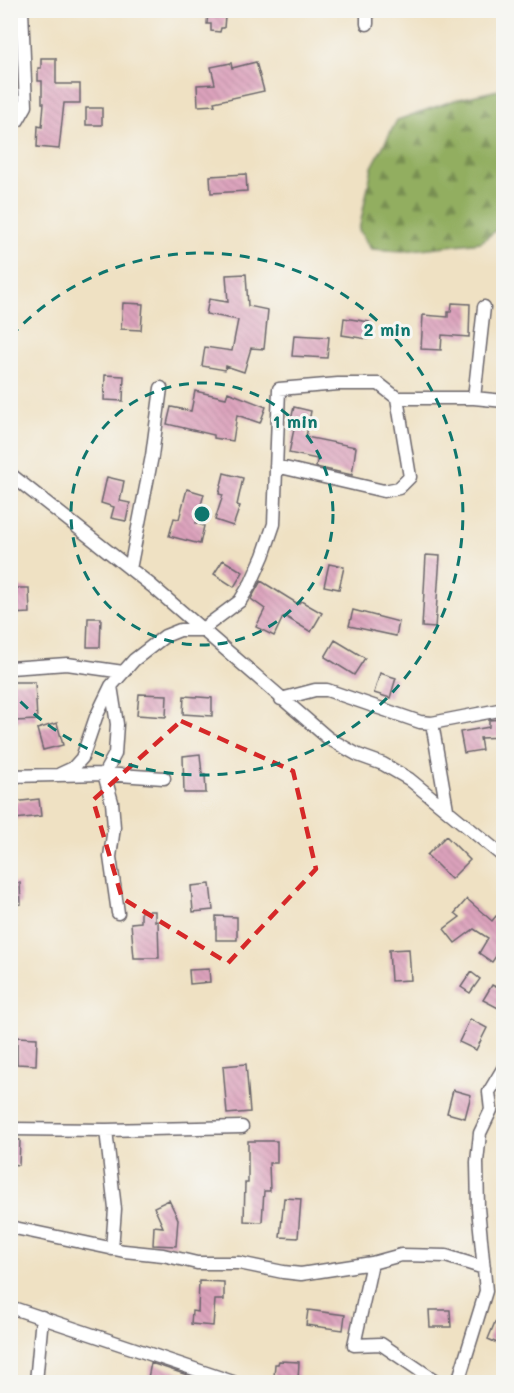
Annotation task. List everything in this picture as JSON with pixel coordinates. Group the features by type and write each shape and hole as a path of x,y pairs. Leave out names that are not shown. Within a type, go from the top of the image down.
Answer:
{"street":[{"path":"10,119 18,120 26,106 22,10"},
{"path":"367,10 367,24"},
{"path":"474,398 484,307"},
{"path":"60,774 73,768 82,758 96,717 111,686 134,660 165,636 180,630 201,630 240,601 263,556 274,524 279,389 338,384 379,384 398,398 474,398 504,401"},
{"path":"130,569 152,456 161,388"},
{"path":"276,466 384,491 399,488 410,477 398,398"},
{"path":"10,474 130,569 328,738 409,779 504,856"},
{"path":"10,668 67,664 123,672"},
{"path":"111,686 117,724 115,754 104,774 112,802 114,827 110,857 118,913"},
{"path":"281,699 315,690 327,690 420,722 432,723 504,709"},
{"path":"432,723 447,809"},
{"path":"10,776 104,774 165,778"},
{"path":"458,1383 486,1292 478,1208 477,1162 480,1133 491,1110 489,1092 504,1067"},
{"path":"10,1129 106,1130 242,1127"},
{"path":"106,1130 115,1209 112,1249"},
{"path":"10,1227 112,1249 163,1255 197,1263 239,1263 301,1274 372,1263 401,1255 446,1256 484,1268"},
{"path":"372,1263 354,1345 381,1344 437,1383"},
{"path":"10,1307 233,1383"},
{"path":"36,1383 42,1317"}],"highlighted area":[{"path":"181,721 293,771 316,869 228,963 122,898 93,800"}],"green space":[{"path":"503,89 503,225 481,242 404,251 371,249 359,230 372,167 397,120 455,100"}],"building":[{"path":"208,10 220,10 220,15 225,16 224,28 221,28 220,32 211,31 211,24 207,24"},
{"path":"41,58 56,58 56,84 80,84 80,103 64,103 59,149 37,147 38,126 42,127 44,103 42,103 42,81 38,81"},
{"path":"256,62 264,91 214,102 215,105 198,106 197,85 215,84 211,67 231,63 232,68"},
{"path":"86,108 102,108 102,125 86,125"},
{"path":"246,174 247,191 211,193 210,176"},
{"path":"246,274 248,306 268,310 264,349 251,348 244,372 226,366 225,370 202,366 205,347 232,351 238,320 206,314 209,299 228,302 226,275"},
{"path":"123,303 143,304 141,330 121,329"},
{"path":"452,303 470,304 469,337 442,335 441,350 421,349 423,315 448,317"},
{"path":"344,318 369,322 367,339 342,335"},
{"path":"294,335 329,337 327,358 292,356"},
{"path":"105,375 124,376 123,401 104,400"},
{"path":"195,391 226,398 228,392 266,407 260,423 237,415 233,441 214,438 214,435 167,424 171,407 191,411"},
{"path":"294,407 311,411 306,437 356,447 352,475 316,467 317,459 289,453 294,429 289,428"},
{"path":"224,473 243,478 237,505 240,506 233,526 215,520 223,495 219,494"},
{"path":"107,477 124,481 120,501 130,503 126,521 111,518 114,507 101,503"},
{"path":"187,489 204,494 196,523 204,526 200,544 169,536 174,518 179,519"},
{"path":"426,555 440,556 435,628 422,627"},
{"path":"223,560 243,572 234,587 214,574"},
{"path":"329,564 344,567 339,589 324,586"},
{"path":"261,581 298,604 301,601 322,613 311,632 286,617 283,617 274,636 256,627 265,609 251,599"},
{"path":"10,588 29,588 30,613 10,614"},
{"path":"353,610 399,622 396,636 349,626"},
{"path":"88,618 101,618 100,647 87,647"},
{"path":"335,640 365,658 354,675 325,657"},
{"path":"380,673 396,678 390,698 374,693"},
{"path":"12,682 35,682 37,720 14,721"},
{"path":"139,694 167,695 166,717 137,715"},
{"path":"184,696 212,698 212,716 183,714"},
{"path":"504,719 504,737 480,738 482,750 464,753 460,732 489,727 489,720"},
{"path":"57,723 63,745 43,750 37,729"},
{"path":"200,754 202,774 205,774 206,793 184,793 183,756"},
{"path":"39,799 41,816 15,819 13,802"},
{"path":"446,836 470,860 451,879 427,855"},
{"path":"10,883 20,883 21,904 10,905"},
{"path":"210,884 213,910 193,912 191,886"},
{"path":"467,899 492,921 496,916 504,921 504,937 498,946 501,949 492,962 479,953 488,938 474,929 455,943 444,929 460,917 455,913"},
{"path":"141,911 155,911 155,922 158,921 159,958 134,958 131,923 141,922"},
{"path":"216,916 237,917 237,940 216,940"},
{"path":"409,949 411,980 391,981 389,950"},
{"path":"209,969 210,982 190,984 189,970"},
{"path":"471,972 480,979 470,993 461,987"},
{"path":"492,985 504,991 504,1011 483,1000"},
{"path":"470,1019 487,1028 476,1050 459,1042"},
{"path":"17,1037 37,1038 36,1065 17,1064"},
{"path":"246,1064 250,1112 227,1114 223,1066"},
{"path":"453,1090 471,1095 465,1118 447,1113"},
{"path":"10,1139 20,1140 19,1165 10,1164"},
{"path":"248,1141 277,1141 277,1163 269,1163 270,1191 264,1191 262,1222 244,1221 245,1183 248,1183"},
{"path":"284,1198 301,1199 298,1238 280,1237"},
{"path":"169,1200 178,1219 176,1246 153,1245 154,1226 163,1227 154,1207"},
{"path":"199,1281 224,1282 224,1300 215,1300 213,1326 191,1324 192,1311 198,1312"},
{"path":"308,1310 345,1315 343,1330 306,1325"},
{"path":"429,1310 450,1310 451,1327 430,1327"},
{"path":"495,1322 504,1326 504,1346 488,1339"},
{"path":"279,1361 299,1362 298,1381 278,1380 278,1377 274,1377 275,1364"},
{"path":"151,1363 187,1375 203,1383 147,1383"}]}
